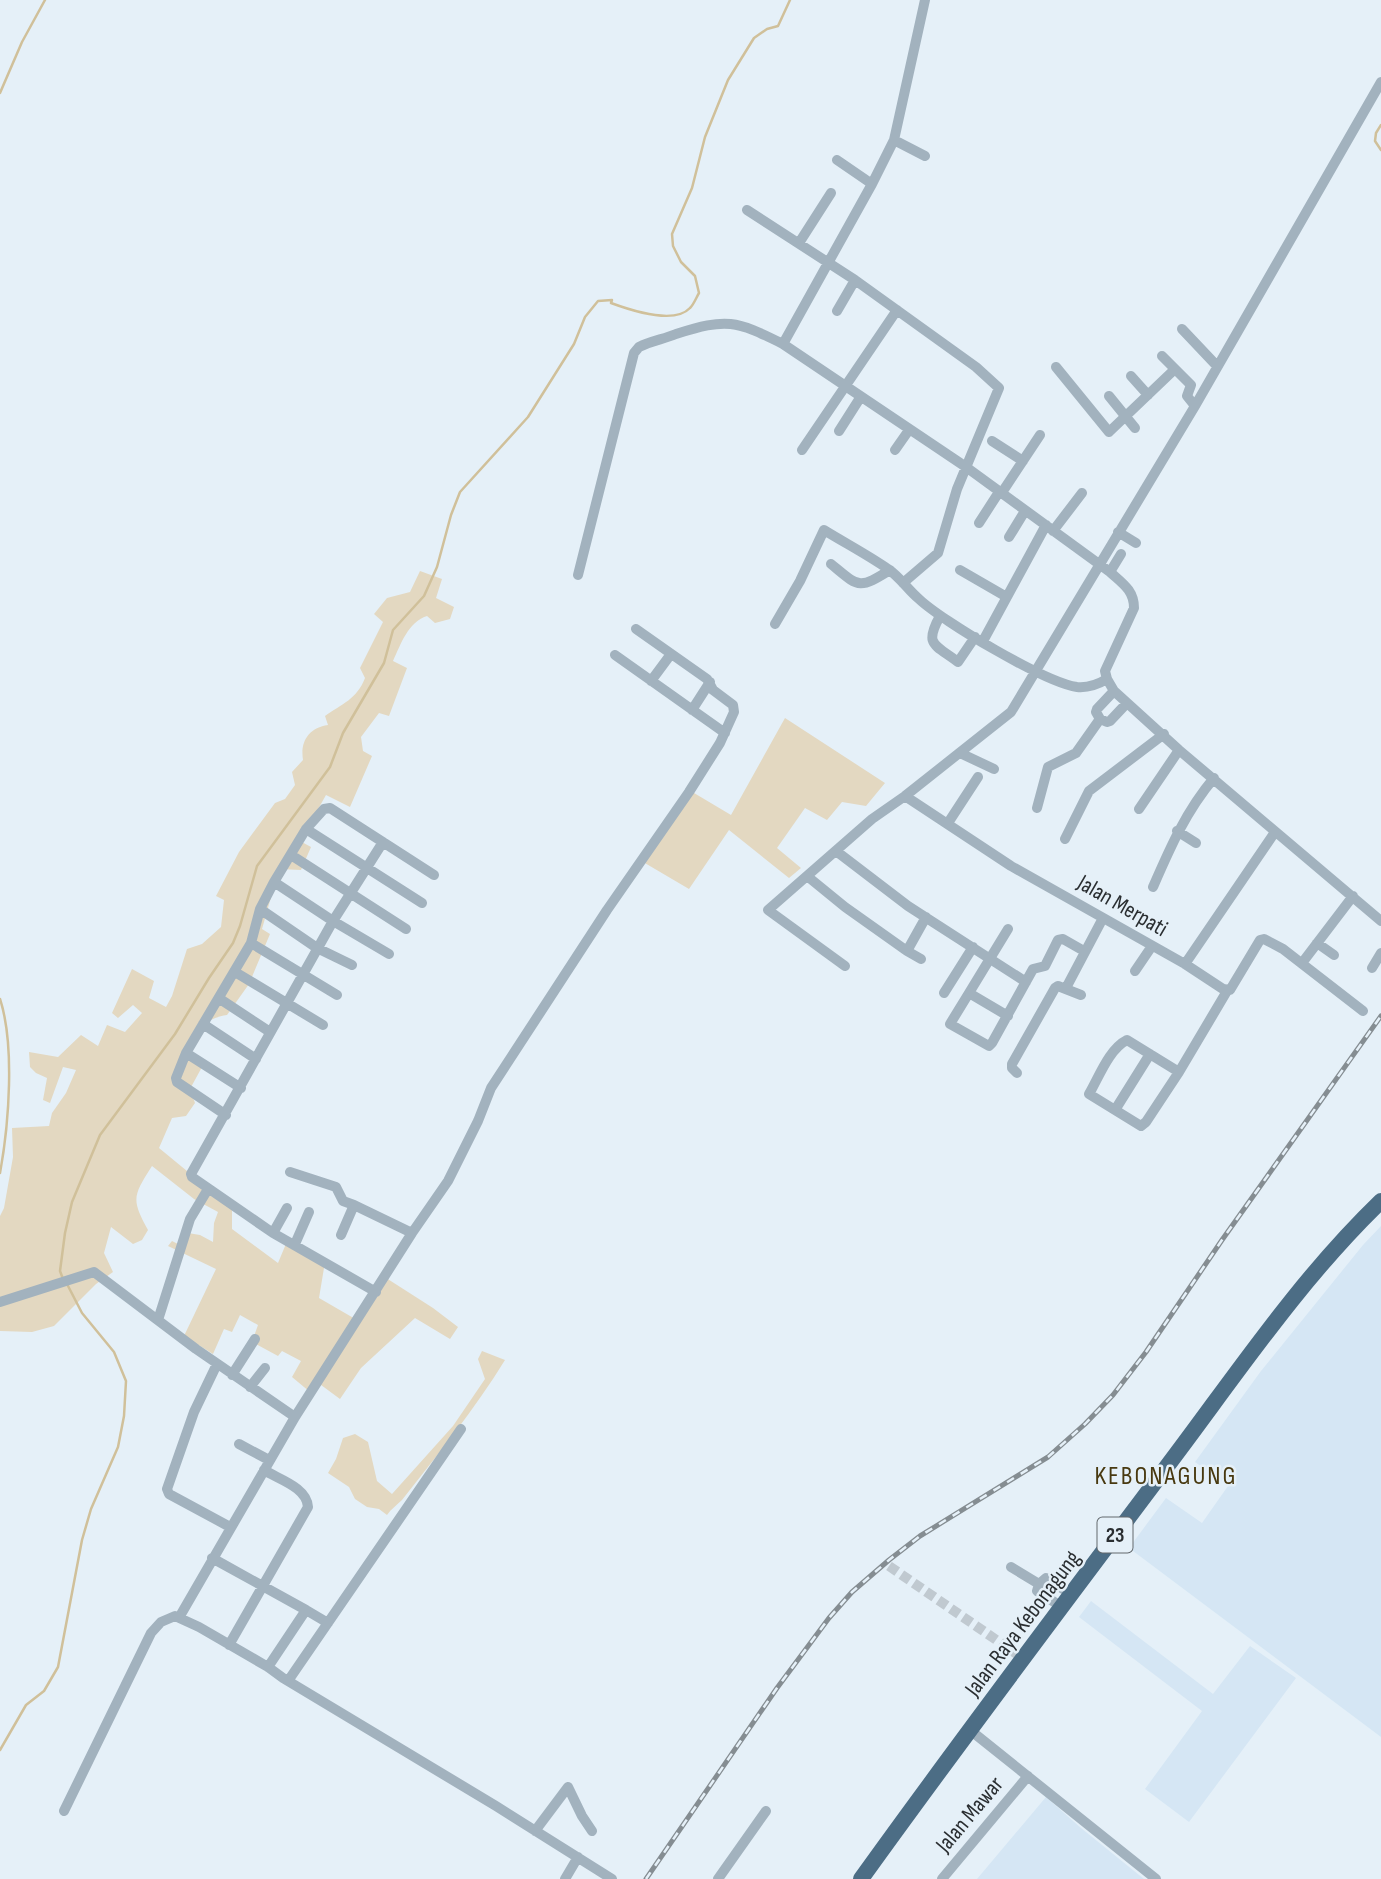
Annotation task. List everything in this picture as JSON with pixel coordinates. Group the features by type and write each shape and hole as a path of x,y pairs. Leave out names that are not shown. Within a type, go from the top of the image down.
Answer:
{"highway":[{"name":"Jalan Raya Kebonagung","path":"861,1879 1306,1282 1381,1201"}],"street":[{"path":"783,344 894,140 925,0"},
{"path":"845,966 768,910 872,819 1011,712 1195,406 1381,82"},
{"path":"894,140 925,156"},
{"path":"837,160 872,184"},
{"path":"799,243 831,193"},
{"path":"747,210 855,280 976,367 999,388 965,467 938,553 923,566 862,584 853,582 831,564"},
{"path":"837,311 855,280"},
{"path":"802,450 897,310"},
{"path":"578,575 634,353 639,346 708,324 738,324 783,344 965,467 1110,572 1130,590 1134,598 1134,608 1105,671 1114,691 1179,750 1381,921"},
{"path":"1182,329 1217,366"},
{"path":"1162,356 1191,384 1187,396 1195,406"},
{"path":"1056,367 1109,432 1175,369"},
{"path":"1131,376 1148,395"},
{"path":"1109,396 1135,428"},
{"path":"839,431 860,398"},
{"path":"895,450 909,430"},
{"path":"979,523 1040,435"},
{"path":"992,441 1023,461"},
{"path":"940,616 931,639 958,662 979,639 1049,528 1082,493"},
{"path":"1009,537 1026,511"},
{"path":"775,624 800,581 824,530 895,575 940,616 1037,671 1069,686 1097,685 1107,679"},
{"path":"1118,532 1136,543"},
{"path":"1110,572 1121,554"},
{"path":"960,570 1005,596"},
{"path":"180,1616 295,1417 448,1181 491,1088 607,910 690,792 725,733 733,705 713,690 710,682 636,629"},
{"path":"651,681 671,654"},
{"path":"615,655 725,733"},
{"path":"692,710 710,682"},
{"path":"1114,691 1097,709 1100,719 1110,721 1127,703"},
{"path":"1037,808 1048,767 1076,754 1100,719"},
{"path":"1065,839 1089,791 1164,734"},
{"path":"1139,809 1179,750"},
{"path":"960,753 994,769"},
{"path":"948,823 978,777"},
{"path":"1153,887 1177,831 1197,798 1214,778"},
{"name":"Jalan Merpati","path":"905,796 1011,866 1185,964 1275,832"},
{"path":"226,1115 176,1082 186,1053 251,943 260,909 306,829 328,807 434,875"},
{"path":"306,829 422,903"},
{"path":"1177,831 1196,843"},
{"path":"376,1292 273,1233 208,1189 192,1177 191,1172 226,1115 301,975 383,842"},
{"path":"836,851 908,906 1026,982"},
{"path":"291,855 406,929"},
{"path":"807,876 845,907 921,958"},
{"path":"274,882 389,954"},
{"path":"1302,963 1353,896"},
{"path":"260,909 317,948 352,965"},
{"path":"907,951 926,918"},
{"path":"1066,988 1103,918"},
{"path":"1009,929 950,1024 984,1045 992,1044 1033,969 1045,965 1060,939 1084,951"},
{"path":"1180,1072 1127,1040 1113,1053 1089,1094 1141,1126 1146,1122 1180,1072 1260,940 1264,939 1283,949 1363,1011"},
{"path":"251,943 337,995"},
{"path":"1317,943 1335,955"},
{"path":"1135,971 1152,946"},
{"path":"944,993 973,947"},
{"path":"1371,968 1381,953"},
{"path":"1185,964 1227,991"},
{"path":"235,972 323,1025"},
{"path":"1017,1073 1012,1064 1054,989 1057,986 1066,988 1081,995"},
{"path":"969,993 1008,1016"},
{"path":"220,999 270,1032"},
{"path":"202,1024 256,1059"},
{"path":"186,1053 241,1088"},
{"path":"1115,1110 1150,1054"},
{"path":"290,1172 336,1187 344,1201 412,1233"},
{"path":"158,1320 190,1219 208,1189"},
{"path":"341,1235 354,1205"},
{"path":"273,1233 287,1208"},
{"path":"295,1244 309,1212"},
{"path":"0,1301 94,1272 232,1375 295,1417"},
{"path":"232,1375 255,1339"},
{"path":"218,1364 194,1412 167,1489 169,1494 230,1527"},
{"path":"250,1387 265,1368"},
{"path":"288,1681 461,1429"},
{"path":"229,1645 308,1504 302,1493 239,1444"},
{"path":"212,1558 328,1623"},
{"path":"1011,1567 1039,1584"},
{"path":"1046,1578 1066,1601 1037,1591 1039,1584 1046,1578"},
{"path":"268,1667 306,1610"},
{"path":"64,1811 151,1633 160,1622 180,1616 268,1667 611,1879"},
{"path":"970,1730 1156,1879"},
{"name":"Jalan Mawar","path":"942,1879 1028,1776"},
{"path":"535,1831 568,1787 592,1831"},
{"path":"721,1877 766,1811"},
{"path":"565,1879 578,1857"}],"shaded area":[{"path":"420,571 442,579 436,598 454,607 450,619 435,623 427,616 420,619 402,641 393,661 407,668 389,716 379,713 361,737 363,751 372,756 350,807 326,795 300,841 311,847 301,870 279,869 262,929 270,934 249,984 227,1015 212,1019 200,1031 191,1050 202,1067 190,1089 195,1103 186,1116 172,1118 159,1148 232,1208 232,1229 278,1263 288,1239 325,1262 319,1298 357,1320 383,1276 458,1327 450,1339 415,1318 361,1368 340,1399 317,1382 310,1392 292,1377 301,1361 282,1351 278,1356 252,1342 258,1325 240,1315 232,1332 224,1329 213,1354 184,1336 216,1269 168,1246 172,1241 182,1246 188,1233 200,1235 213,1242 214,1223 218,1212 194,1199 152,1166 136,1198 148,1230 142,1240 133,1244 111,1227 104,1253 113,1272 96,1284 54,1326 32,1332 0,1331 0,1216 4,1208 13,1157 12,1128 49,1126 52,1113 66,1093 76,1070 63,1067 50,1103 43,1100 47,1078 30,1067 29,1052 58,1057 81,1035 98,1046 107,1025 125,1032 142,1013 133,1005 118,1018 112,1013 132,969 154,981 149,998 166,1007 187,949 202,944 221,927 224,900 216,896 239,852 275,803 285,799 295,785 292,772 303,760 303,747 307,736 328,725 325,716 348,700 362,685 365,678 360,668 383,622 374,614 387,598 410,592"},
{"path":"785,718 885,783 866,806 842,802 827,820 805,808 777,848 801,868 789,878 729,830 689,889 638,859 689,790 731,815"},
{"path":"1381,1226 1381,1737 1129,1548 1166,1498 1202,1523 1228,1486 1195,1462 1261,1371"},
{"path":"482,1351 505,1360 456,1431 387,1515 355,1499 349,1487 328,1473 343,1438 355,1434 368,1442 377,1481 392,1494 453,1426 485,1379 478,1359"},
{"path":"1091,1601 1213,1694 1250,1646 1296,1678 1189,1822 1145,1789 1202,1711 1079,1617"},
{"path":"1046,1797 1081,1828 1144,1879 977,1879"}],"waterway":[{"path":"0,93 22,42 45,0"},
{"path":"63,1279 60,1271 72,1202 100,1135 175,1034 233,943 257,866 330,767 343,733 384,663 393,630 424,596 437,567 460,492 528,417 574,344 585,317 598,301 612,300 611,303 629,309 663,316 683,313 694,303 699,293 695,276 681,262 673,246 672,234 692,188 705,137 728,80 754,38 767,29 778,26 790,0"},
{"path":"1381,125 1375,141 1381,150"},
{"path":"0,999 5,1018 9,1061 6,1132 0,1173"},
{"path":"0,1750 26,1705 44,1691 58,1667 82,1540 91,1509 118,1447 124,1416 126,1381 114,1352 82,1313 67,1284"}],"tunnel":[{"path":"889,1566 1024,1659"}],"railway":[{"path":"646,1879 777,1688 829,1618 852,1592 920,1536 1048,1457 1113,1395 1146,1352 1381,1016"}],"district":[{"name":"KEBONAGUNG","path":"1166,1475"}]}
